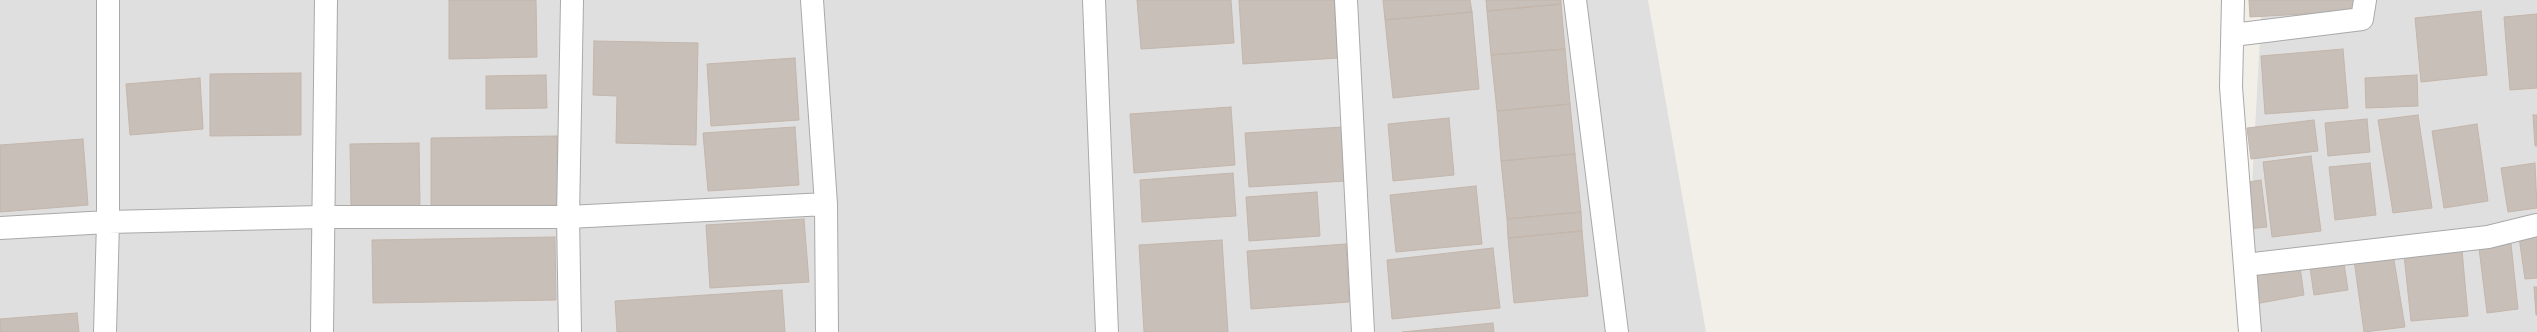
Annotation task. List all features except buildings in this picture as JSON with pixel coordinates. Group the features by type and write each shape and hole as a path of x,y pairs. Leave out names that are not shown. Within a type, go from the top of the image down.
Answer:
{"street":[{"path":"105,332 108,222 108,0"},
{"path":"322,332 322,217 326,0"},
{"path":"570,332 568,217 572,0"},
{"path":"812,0 826,204 827,332"},
{"path":"1094,0 1107,332"},
{"path":"1346,0 1363,332"},
{"path":"1575,0 1617,332"},
{"path":"2233,0 2231,87 2250,332"},
{"path":"2232,35 2362,19 2366,0"},
{"path":"0,228 108,222 322,217 568,217 826,204"},
{"path":"2245,264 2488,238 2537,225"}],"shaded area":[{"path":"0,0 1648,0 1706,332 0,332"},
{"path":"2262,0 2537,0 2537,332 2244,332"}]}
